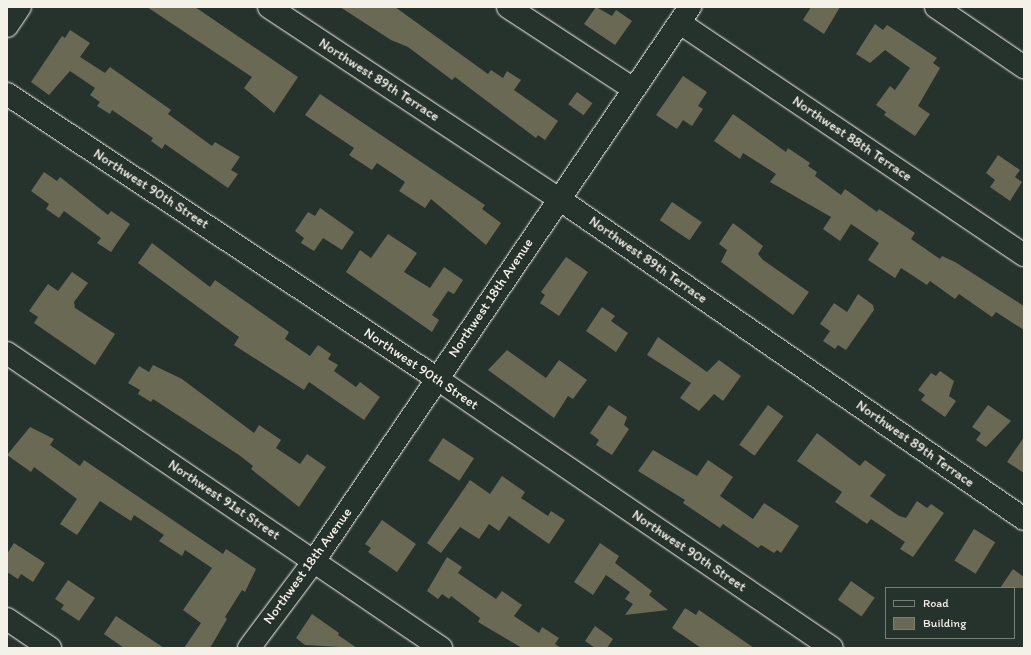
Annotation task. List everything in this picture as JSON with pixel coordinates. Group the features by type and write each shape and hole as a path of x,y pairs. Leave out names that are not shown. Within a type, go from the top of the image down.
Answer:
{"street":[{"path":"7,26 20,7"},
{"name":"Northwest 89th Terrace","path":"269,7 559,199 1024,519"},
{"path":"508,7 632,88"},
{"path":"936,7 1024,67"},
{"name":"Northwest 18th Avenue","path":"249,648 314,561 436,378 559,199 632,88 685,15"},
{"name":"Northwest 88th Terrace","path":"685,15 1024,255"},
{"name":"Northwest 90th Street","path":"7,94 436,378 832,648"},
{"name":"Northwest 91st Street","path":"7,353 441,648"},
{"path":"7,620 50,648"}],"building":[{"path":"147,7 195,7 298,77 274,113 244,88 252,77"},
{"path":"340,7 395,7 488,74 491,70 503,78 507,71 521,80 514,90 558,121 545,140 538,135 536,138 455,77 452,80 408,47 391,40"},
{"path":"596,7 612,16 616,10 632,21 615,45 584,24"},
{"path":"811,7 840,7 824,34 803,20"},
{"path":"875,24 883,30 887,25 937,58 933,63 940,68 918,106 930,114 915,136 884,115 886,112 876,105 890,86 895,90 910,68 885,50 870,63 856,54"},
{"path":"70,30 90,43 80,57 105,73 110,67 171,110 168,114 212,146 215,142 240,157 231,170 238,174 228,188 165,144 162,149 151,141 153,138 112,110 110,114 97,106 100,102 90,95 95,88 70,71 49,95 31,82 62,36 65,38"},
{"path":"683,76 707,92 698,106 703,109 692,126 683,120 677,129 656,115"},
{"path":"577,92 592,103 584,115 568,104"},
{"path":"320,94 485,205 482,209 501,223 486,245 431,199 425,208 399,191 405,182 377,163 372,170 349,155 354,148 305,115"},
{"path":"733,114 786,152 788,148 810,163 808,166 817,172 815,176 841,195 845,189 877,212 879,209 915,233 911,239 940,259 942,256 955,262 1024,306 1024,330 996,312 992,317 959,294 955,299 930,281 927,285 901,268 895,278 868,260 879,243 851,224 840,241 823,229 831,217 770,182 776,174 743,153 740,159 714,141"},
{"path":"998,155 1020,170 1015,177 1022,182 1010,201 990,187 995,180 986,173"},
{"path":"44,172 57,181 60,177 108,215 111,211 130,224 111,252 97,243 101,238 64,211 59,218 46,209 49,204 31,191"},
{"path":"672,202 702,222 690,240 660,220"},
{"path":"320,208 354,232 342,250 323,238 314,251 301,243 304,238 295,231 308,212 315,216"},
{"path":"733,223 763,246 758,254 763,260 809,292 793,315 721,262 727,250 719,244"},
{"path":"388,234 417,253 404,272 430,288 444,267 463,280 454,294 448,291 432,315 439,320 432,332 346,272 360,250 371,258"},
{"path":"152,243 210,287 215,280 289,332 285,339 310,356 318,345 331,354 328,359 338,365 334,371 356,387 360,382 380,397 364,420 309,382 304,390 234,345 239,337 138,263"},
{"path":"566,257 588,272 559,316 540,303 545,295 541,292"},
{"path":"72,272 88,283 74,302 75,308 115,334 95,365 34,323 38,317 29,311 48,284 58,291"},
{"path":"858,294 873,305 874,310 846,350 838,345 835,349 823,341 830,331 820,324 834,303 847,312"},
{"path":"602,307 615,316 611,321 628,333 616,352 586,331"},
{"path":"658,337 707,372 719,360 741,376 723,401 714,394 699,411 680,398 691,383 647,355"},
{"path":"507,350 546,378 559,360 587,380 573,399 568,396 554,418 488,370"},
{"path":"153,365 182,379 254,433 259,425 281,440 276,448 300,464 307,454 326,467 299,507 251,469 253,466 239,455 153,399 151,402 138,394 140,390 128,383 139,366 149,372"},
{"path":"940,371 954,381 949,396 956,401 945,417 921,400 925,395 918,390 931,373 936,376"},
{"path":"609,405 627,417 624,425 629,429 612,455 596,445 599,440 590,433"},
{"path":"768,405 783,416 755,456 739,445"},
{"path":"988,405 1011,421 986,447 976,440 981,433 972,427"},
{"path":"30,427 54,439 50,445 80,466 84,460 223,554 226,549 256,569 245,592 242,590 225,617 227,619 210,648 184,648 201,623 183,610 212,568 185,550 182,556 159,541 164,535 134,515 131,521 100,501 77,535 60,524 77,499 34,467 31,472 7,455"},
{"path":"817,433 860,466 865,460 886,475 870,496 899,516 906,518 917,501 927,508 931,504 944,513 913,557 900,549 905,542 871,519 867,524 835,502 842,492 797,461"},
{"path":"1024,437 1024,473 1007,462"},
{"path":"443,438 474,458 459,481 428,461"},
{"path":"653,450 697,476 708,460 733,477 720,496 753,519 764,503 799,526 781,553 777,550 774,553 761,545 758,548 723,524 720,528 683,503 685,500 638,471"},
{"path":"502,476 525,492 521,498 548,516 551,511 565,520 549,544 509,516 499,531 489,524 479,539 460,527 441,553 427,543 470,480 490,494"},
{"path":"382,520 416,544 397,572 368,552 371,548 365,544"},
{"path":"974,529 995,542 976,574 954,560"},
{"path":"14,543 45,563 33,582 21,574 18,579 7,572 7,554"},
{"path":"600,543 619,556 615,563 652,591 649,595 668,610 625,615 633,604 625,599 630,592 606,575 593,595 574,582"},
{"path":"447,557 462,567 458,573 496,599 502,591 522,605 514,616 539,633 542,627 559,638 555,644 561,648 522,648 478,622 480,618 451,596 449,599 442,594 438,599 427,591"},
{"path":"1013,569 1024,577 1024,588 1001,587"},
{"path":"68,580 95,598 79,621 61,609 64,605 55,599"},
{"path":"851,581 875,598 862,616 838,600"},
{"path":"685,608 696,615 699,610 754,648 701,648 672,628"},
{"path":"312,614 357,648 305,645 296,638"},
{"path":"116,616 164,648 124,648 104,634"},
{"path":"595,626 613,639 607,648 595,648 585,641"}]}
